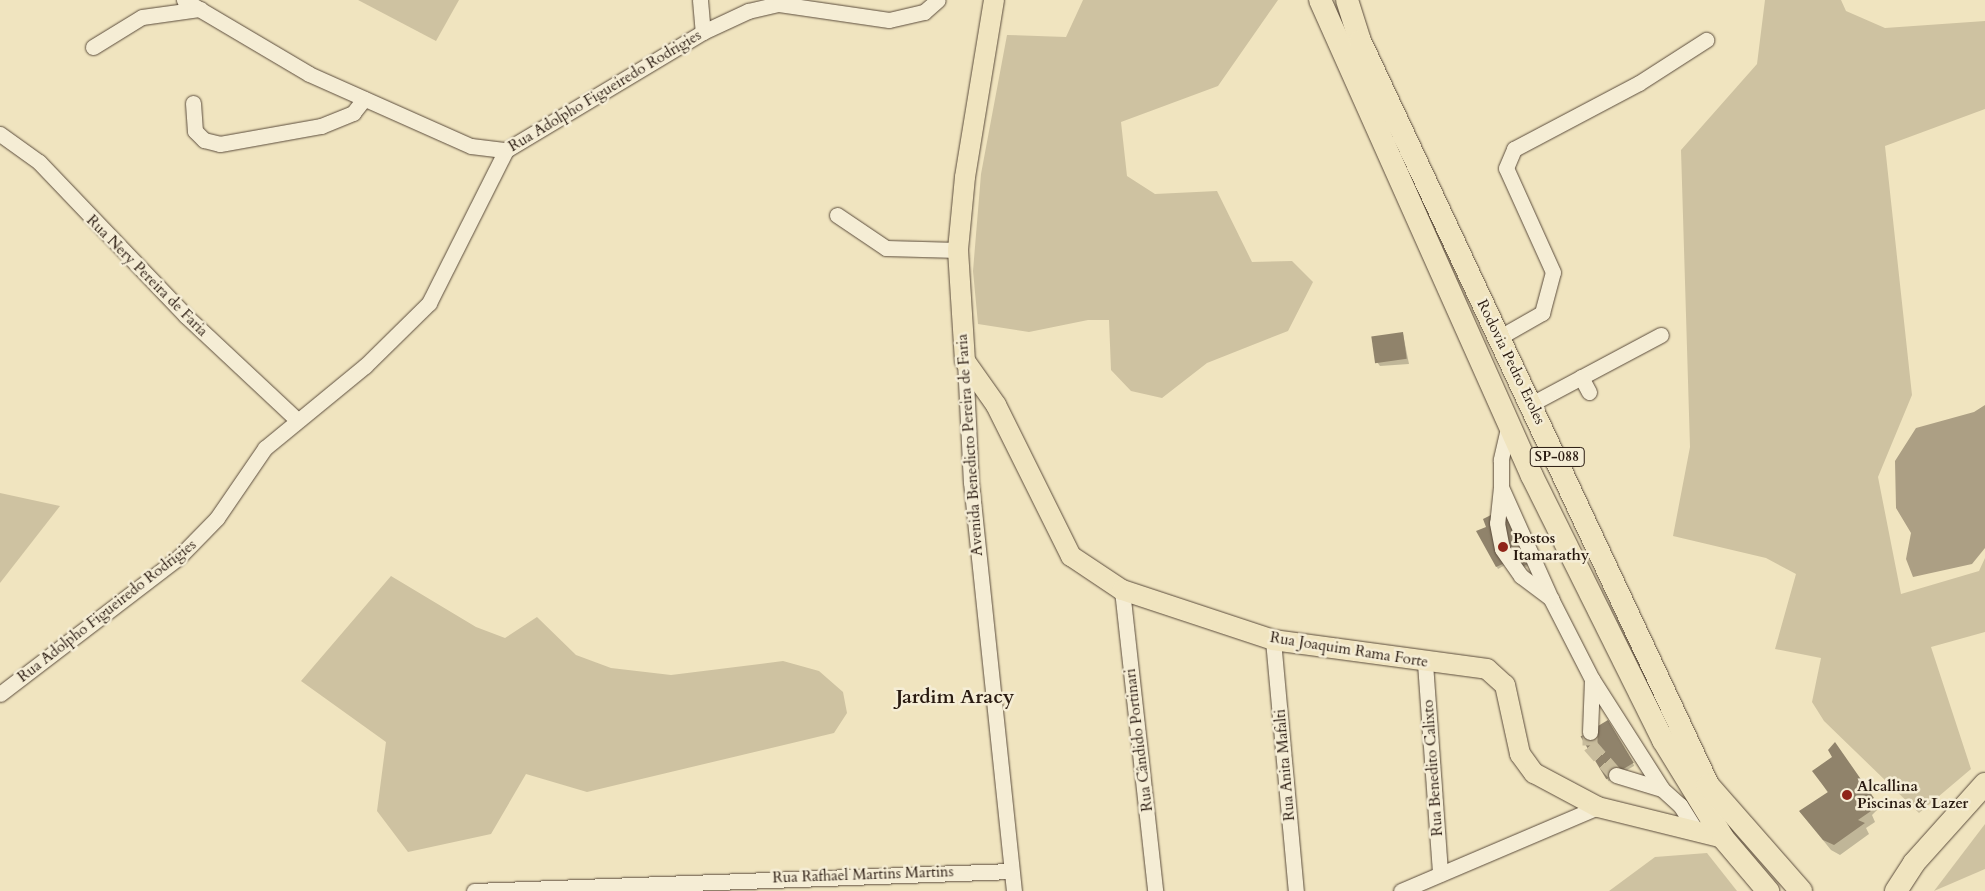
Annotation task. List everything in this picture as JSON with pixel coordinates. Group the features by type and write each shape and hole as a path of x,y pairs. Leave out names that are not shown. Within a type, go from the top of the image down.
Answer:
{"highway":[{"name":"Rodovia Pedro Eroles","path":"1320,0 1553,516 1663,740 1723,838 1768,891"},
{"name":"Rodovia Pedro Eroles","path":"1347,0 1360,41 1498,338 1576,497 1708,785 1801,891"},
{"path":"1553,516 1567,520 1574,517 1578,511 1576,497"},
{"path":"1896,891 1914,863 1985,784"}],"main road":[{"name":"Avenida Benedicto Pereira de Faria","path":"965,361 958,250 965,177 994,0"},
{"name":"Rua Joaquim Rama Forte","path":"965,361 996,405 1064,547 1122,590 1273,640 1424,663 1487,670 1498,677 1505,685 1520,754 1534,773 1598,808 1723,838"}],"street":[{"path":"184,0 309,74 471,146 506,150"},
{"path":"700,0 703,32"},
{"name":"Rua Adolpho Figueiredo Rodrigies","path":"0,694 201,536 265,448 296,419 365,366 429,303 506,150 703,32 748,11 779,4 889,20 924,12 938,0"},
{"path":"93,47 142,17 200,10"},
{"path":"1498,338 1542,313 1553,272 1506,168 1514,149 1639,83 1706,40"},
{"path":"193,103 195,131 204,140 220,144 321,126 352,113 364,99"},
{"name":"Rua Nery Pereira de Faria","path":"0,134 38,162 186,316 296,419"},
{"path":"837,215 886,248 958,250"},
{"path":"1531,404 1661,335"},
{"name":"Avenida Benedicto Pereira de Faria","path":"965,361 973,502 1014,891"},
{"path":"1581,377 1589,392"},
{"path":"1510,423 1501,460 1501,487 1497,523 1502,549 1520,576 1551,600"},
{"path":"1501,487 1551,600 1592,679 1662,789 1680,805 1696,831"},
{"name":"Rua Cândido Portinari","path":"1122,590 1155,891"},
{"name":"Rua Anita Mafalti","path":"1273,640 1296,891"},
{"name":"Rua Benedito Calixto","path":"1424,663 1440,873"},
{"path":"1590,732 1592,679"},
{"path":"1616,775 1662,789"},
{"path":"1401,891 1598,808"},
{"name":"Rua Rafhael Martins Martins","path":"474,891 1011,870"}],"shaded area":[{"path":"358,0 459,0 436,41"},
{"path":"1083,0 1278,0 1218,86 1121,122 1127,176 1155,194 1217,191 1252,262 1292,261 1313,282 1288,331 1207,363 1162,398 1131,391 1111,370 1109,320 1088,320 1029,332 978,324 973,271 981,174 1007,35 1066,37"},
{"path":"1765,0 1841,0 1846,11 1885,28 1985,21 1985,109 1885,146 1912,395 1878,477 1901,594 1979,571 1985,558 1985,632 1931,647 1971,769 1919,813 1824,721 1812,702 1821,658 1775,649 1796,574 1766,558 1673,536 1690,447 1681,150 1757,64"},
{"path":"1985,405 1985,548 1972,564 1913,577 1906,559 1911,533 1896,508 1895,461 1916,428 1974,412"},
{"path":"0,493 60,506 0,583"},
{"path":"391,576 476,627 505,638 537,617 576,655 611,668 671,675 783,661 819,671 843,692 847,713 834,733 587,792 526,774 491,834 408,852 377,811 386,742 301,681"},
{"path":"1985,824 1985,869 1934,891"},
{"path":"1707,853 1737,891 1609,891 1655,857"}],"building":[{"path":"1403,332 1407,359 1375,363 1371,336"},
{"name":"Postos Itamarathy","path":"1503,509 1530,563 1510,573 1505,563 1496,567 1476,531 1486,527 1483,519"},
{"path":"1608,720 1634,763 1606,779 1581,736"},
{"name":"Alcallina Piscinas & Lazer","path":"1835,742 1874,798 1866,805 1871,811 1858,820 1865,823 1834,845 1823,840 1799,811 1828,792 1812,771 1832,757 1828,750"}],"tunnel":[{"path":"1590,732 1590,745 1616,775"}],"place":[{"name":"Postos Itamarathy","path":"1503,547"},
{"name":"Alcallina Piscinas & Lazer","path":"1847,795"}],"district":[{"name":"Jardim Aracy","path":"955,696"}]}
